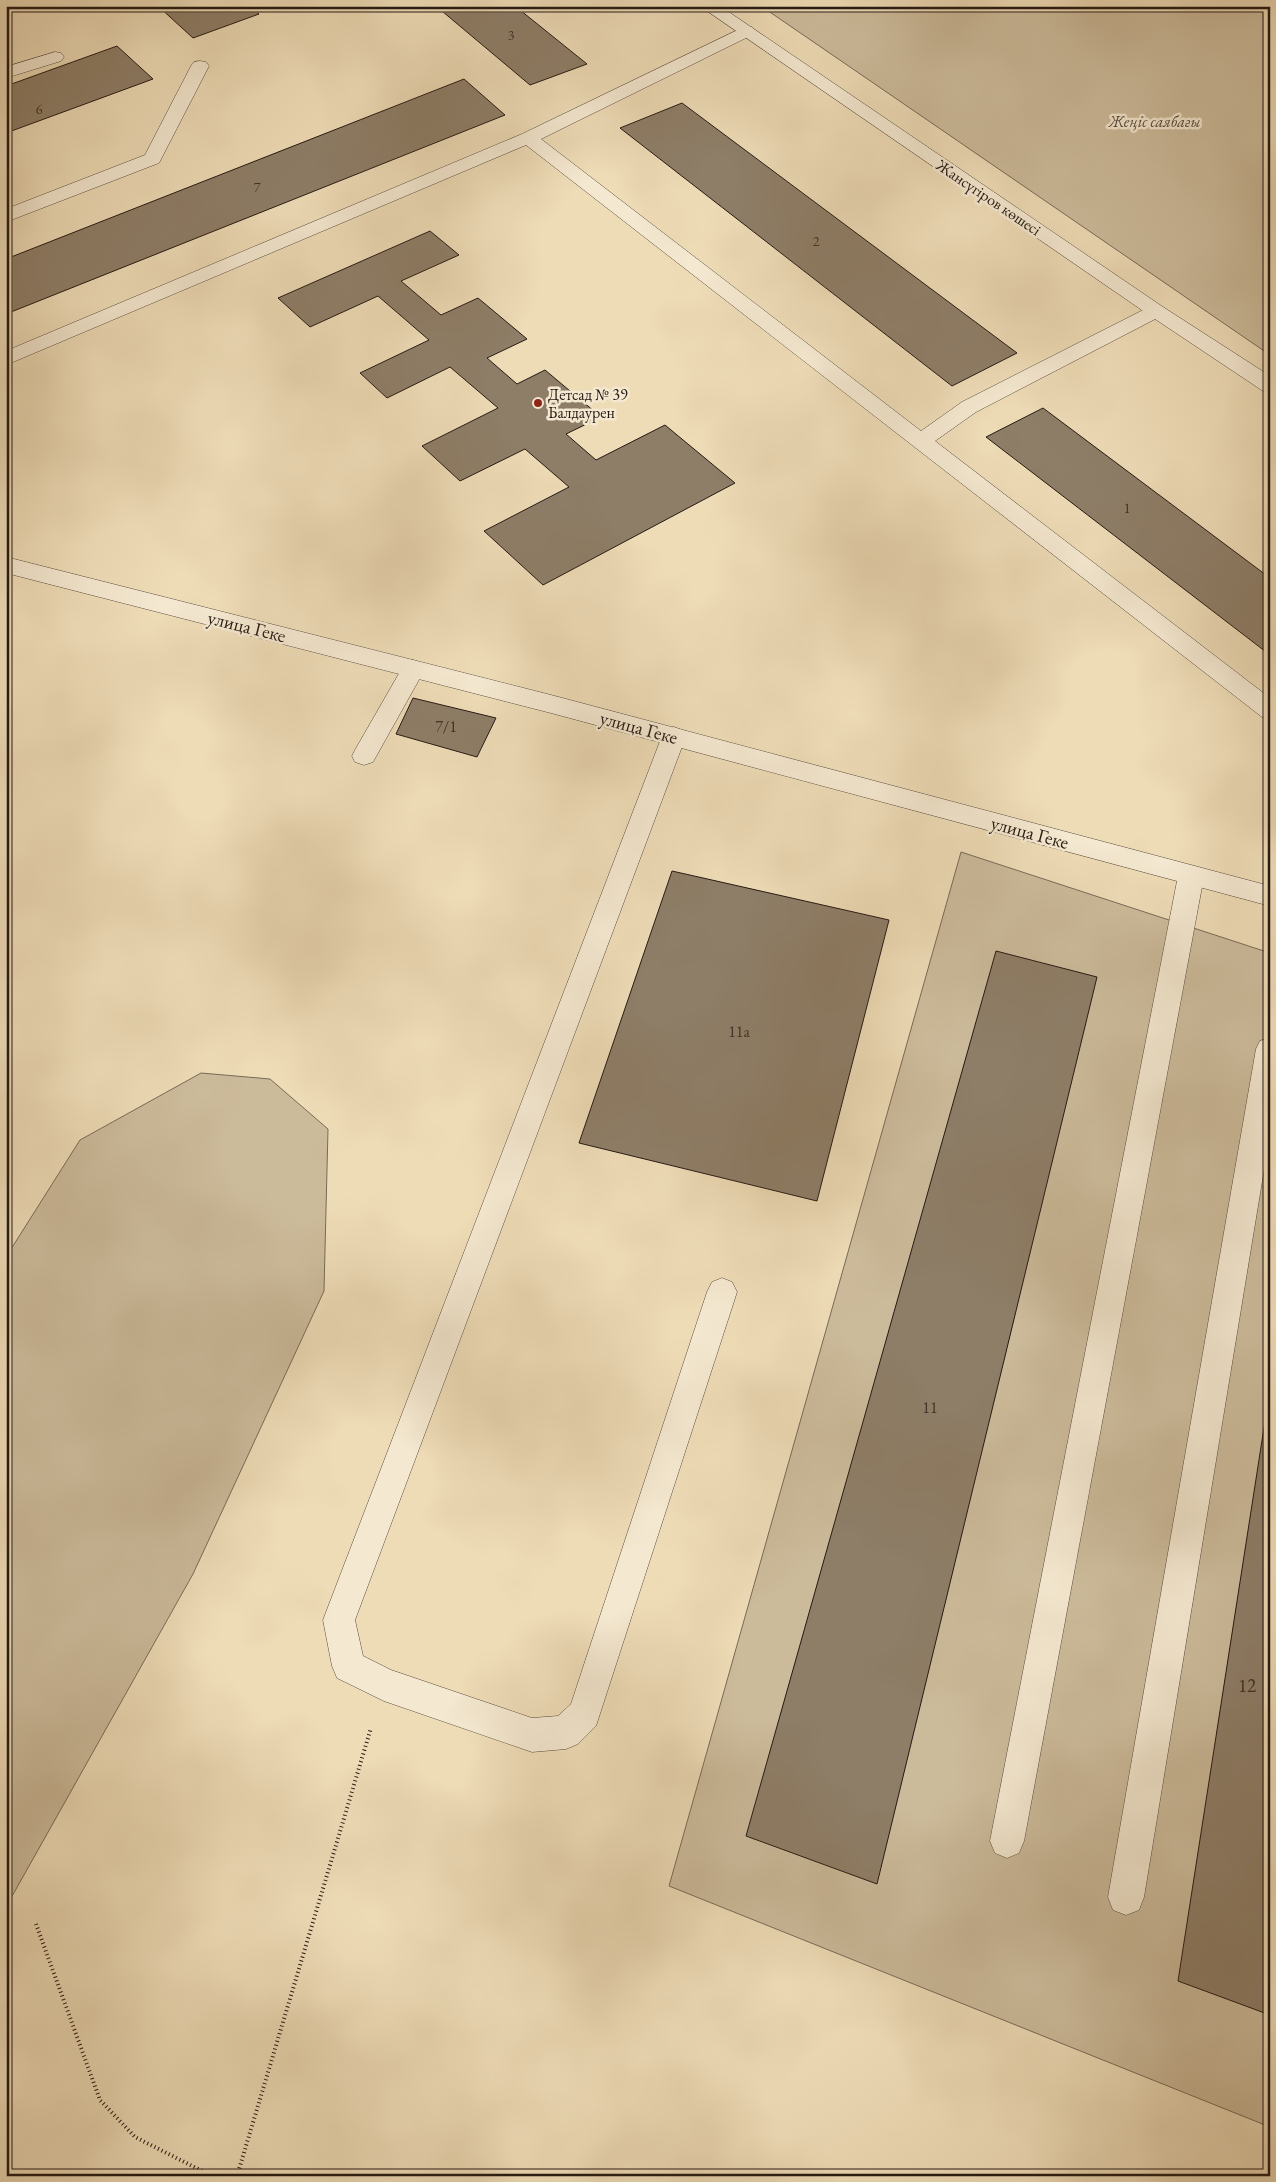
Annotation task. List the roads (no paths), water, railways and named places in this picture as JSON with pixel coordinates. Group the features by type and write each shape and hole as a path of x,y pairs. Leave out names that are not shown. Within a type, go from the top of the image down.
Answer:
{"street":[{"name":"Жансүгіров көшесі","path":"708,6 1156,311 1270,386"},
{"path":"6,359 528,138 746,31"},
{"path":"6,73 55,57"},
{"path":"6,216 152,159 200,66"},
{"path":"528,138 1270,711"},
{"path":"921,441 969,407 1156,311"},
{"name":"улица Геке","path":"6,565 674,736 1270,896"},
{"path":"364,756 414,669"},
{"path":"674,736 339,1620 348,1666 384,1684 532,1734 566,1732 584,1714 722,1292"},
{"path":"1007,1841 1191,876"},
{"path":"1126,1896 1270,1049"}],"place":[{"name":"Детсад № 39 Балдаурен","path":"538,403"}],"park label":[{"name":"Жеңіс саябағы","path":"1155,121"}]}
